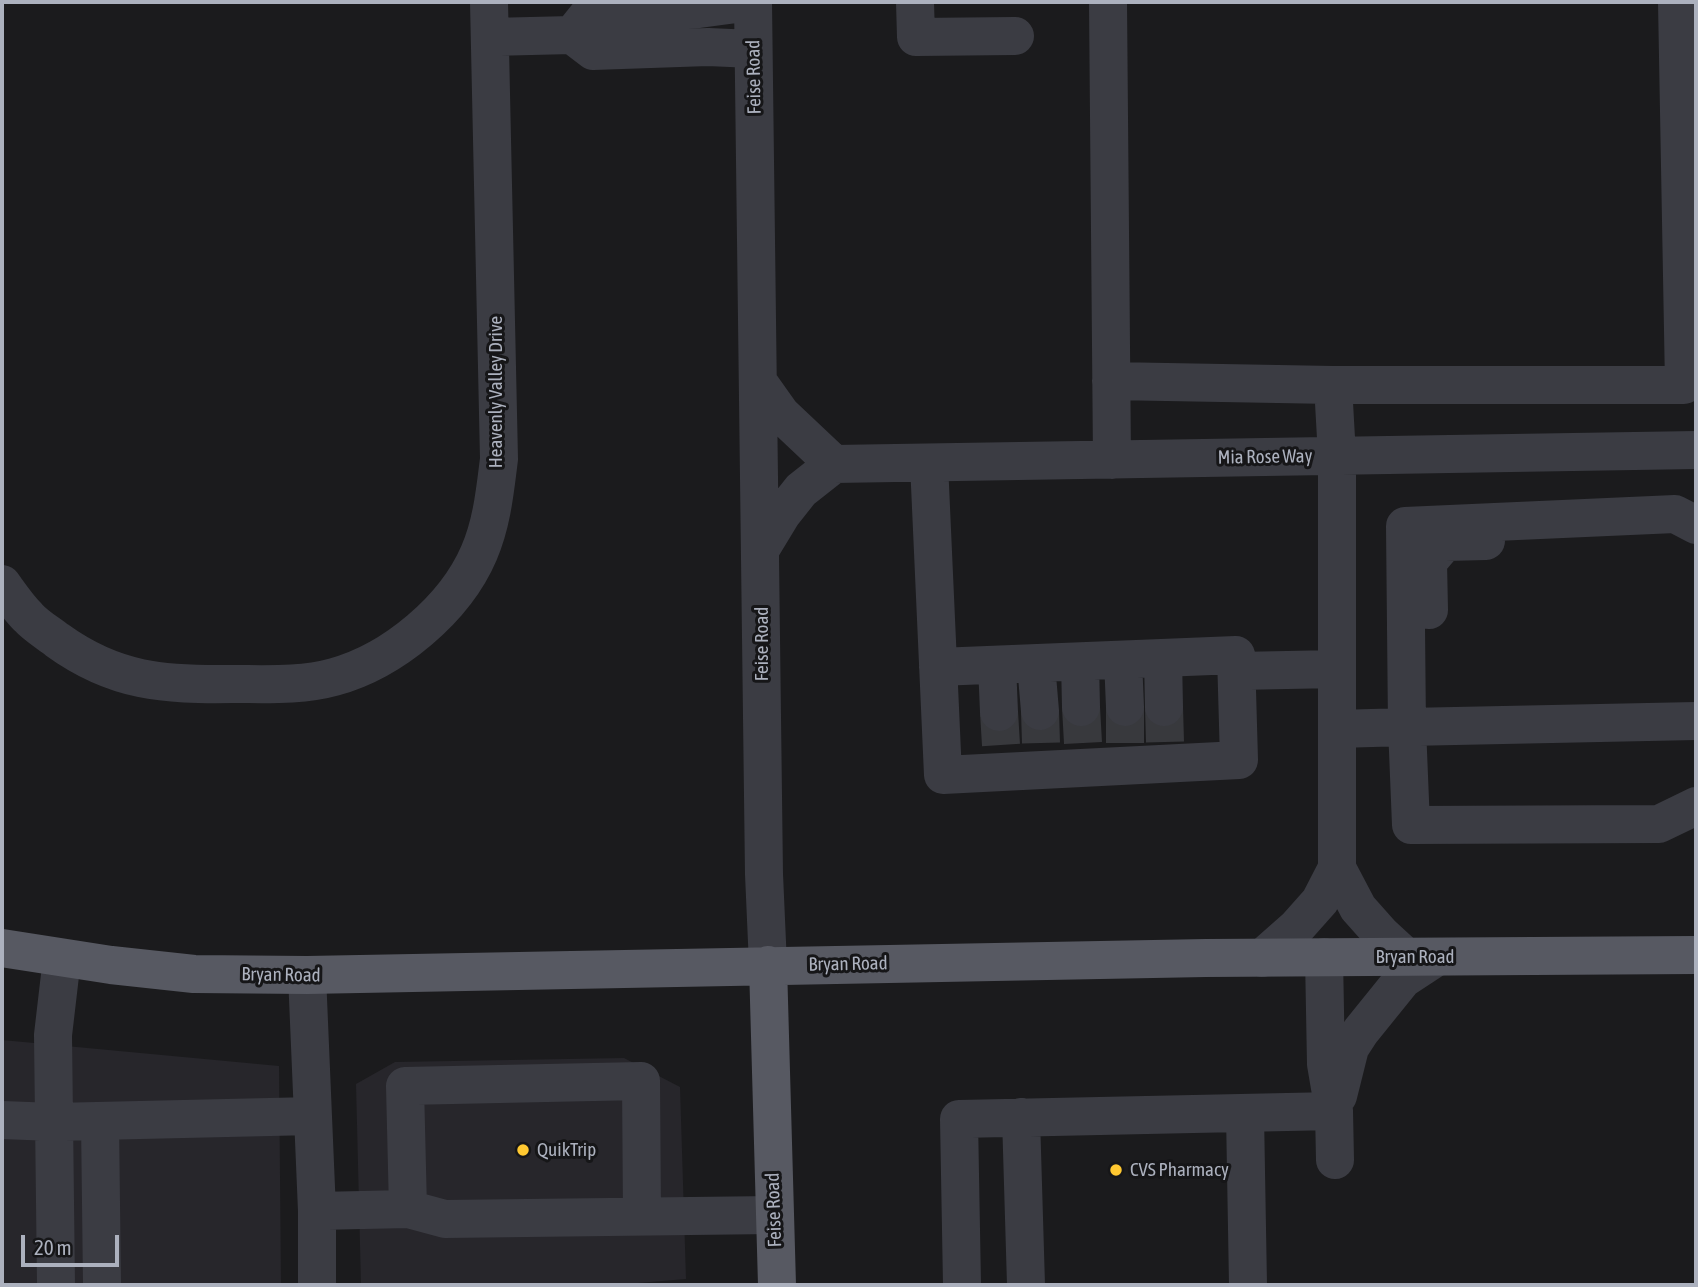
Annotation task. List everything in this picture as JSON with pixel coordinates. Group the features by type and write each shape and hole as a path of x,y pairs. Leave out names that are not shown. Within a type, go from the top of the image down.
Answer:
{"main road":[{"name":"Bryan Road","path":"2,948 194,974 307,975 768,965 1696,955"},
{"name":"Feise Road","path":"768,965 777,1285"}],"street":[{"path":"572,35 588,15 699,9 752,2"},
{"name":"Feise Road","path":"752,2 762,547 764,874 768,965"},
{"path":"915,2 916,37 1015,36"},
{"path":"1108,2 1112,460"},
{"path":"1111,381 1333,385 1690,385 1688,122 1678,2"},
{"path":"489,19 572,35 593,51 708,47 753,50"},
{"name":"Heavenly Valley Drive","path":"2,584 28,618 80,657 127,677 179,685 282,684 334,677 382,656 424,627 456,591 479,553 493,507 499,459 489,19"},
{"path":"759,383 788,421 834,464 801,489 762,547"},
{"path":"1262,958 1296,928 1320,901 1337,868 1337,456 1333,385"},
{"name":"Mia Rose Way","path":"834,464 1696,450"},
{"path":"929,463 938,667 943,775 1001,743 1165,737 1239,760 1236,655 938,667"},
{"path":"1685,520 1405,526 1411,825 1659,824 1696,806"},
{"path":"1163,658 1165,737"},
{"path":"1123,660 1125,738"},
{"path":"1080,662 1083,739"},
{"path":"1036,664 1041,741"},
{"path":"997,665 1001,743"},
{"path":"1237,671 1337,669"},
{"path":"1337,729 1407,719 1696,721"},
{"path":"1334,1111 1350,1048 1421,958 1382,935 1359,908 1337,868"},
{"path":"1324,957 1326,1064 1334,1111 1335,1160"},
{"path":"56,1285 53,1035 62,958"},
{"path":"307,975 317,1211 317,1285"},
{"path":"408,1209 405,1086 641,1081 642,1215"},
{"path":"962,1285 959,1119 1334,1111"},
{"path":"1245,1114 1248,1285"},
{"path":"2,1119 54,1122 313,1116"},
{"path":"1021,1117 1026,1285"},
{"path":"100,1121 101,1273"},
{"path":"317,1211 408,1209 445,1219 774,1215"}],"shaded area":[{"path":"2,1040 279,1066 281,1285 2,1285"},
{"path":"624,1058 680,1087 686,1279 638,1285 361,1285 356,1084 395,1062"}],"tunnel":[{"path":"1081,707 1083,743"},
{"path":"1125,707 1125,743"},
{"path":"1164,707 1165,742"},
{"path":"1040,711 1041,743"},
{"path":"999,712 1001,745"}],"place":[{"name":"QuikTrip","path":"523,1150"},
{"name":"CVS Pharmacy","path":"1116,1170"}]}
